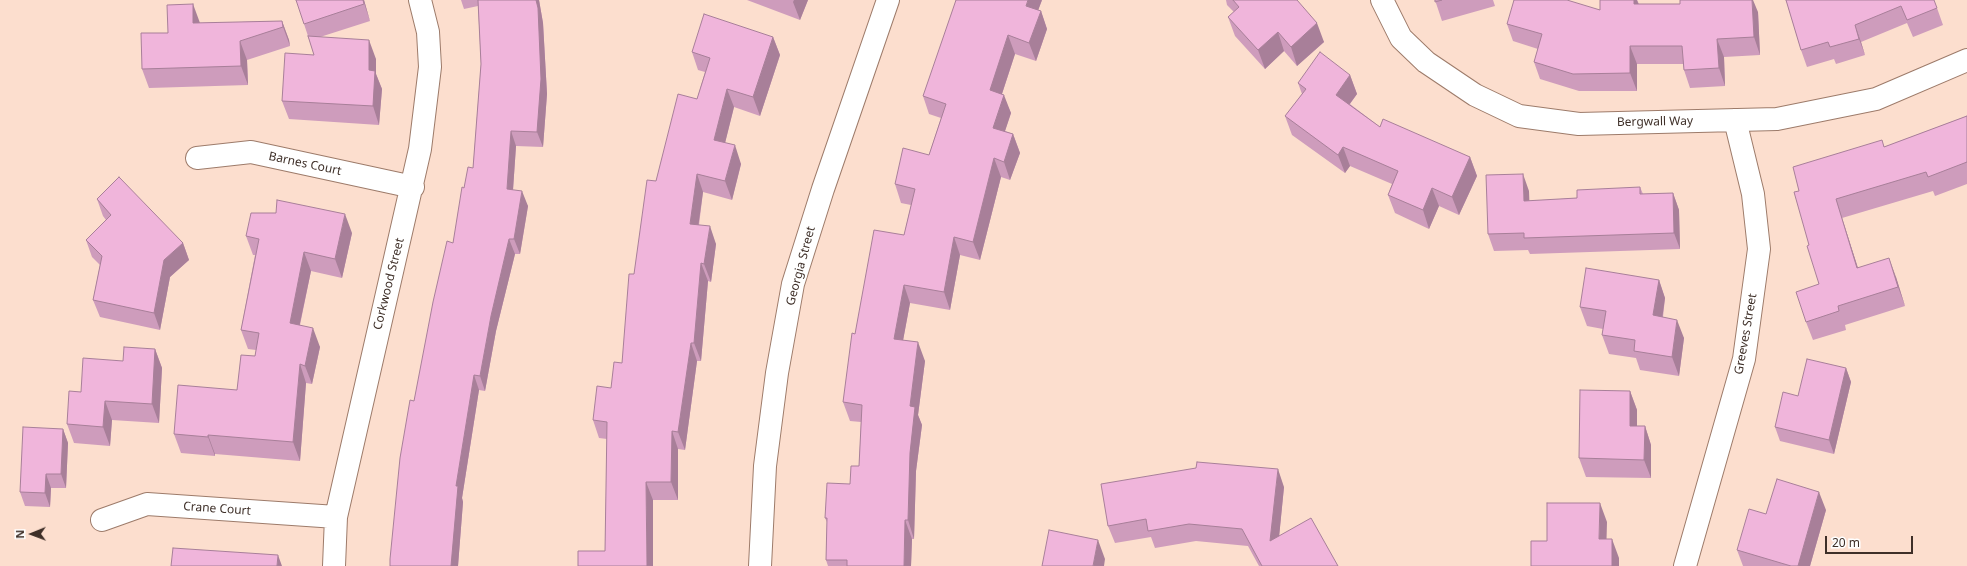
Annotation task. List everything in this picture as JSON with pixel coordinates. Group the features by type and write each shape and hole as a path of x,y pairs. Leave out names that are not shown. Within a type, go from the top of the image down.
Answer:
{"street":[{"name":"Corkwood Street","path":"334,566 336,517 385,299 413,187 420,149 430,67 428,32 420,0"},
{"name":"Georgia Street","path":"760,566 765,466 778,373 793,284 823,189 888,0"},
{"name":"Bergwall Way","path":"1382,0 1401,38 1426,62 1475,95 1518,116 1579,124 1777,119 1876,99 1967,60"},
{"name":"Greeves Street","path":"1684,566 1744,359 1759,249 1753,194 1736,120"},
{"name":"Barnes Court","path":"197,158 251,152 413,187"},
{"name":"Crane Court","path":"102,520 147,504 336,517"}],"building":[{"path":"296,0 363,0 364,4 304,24"},
{"path":"478,0 536,0 538,8 541,79 537,132 511,131 507,189 522,191 514,239 509,239 491,316 480,376 474,375 456,486 458,486 451,566 390,566 400,458 410,400 414,401 433,302 447,241 453,243 462,187 464,188 468,167 473,168 481,64"},
{"path":"956,0 1028,0 1026,6 1041,11 1029,43 1008,35 990,90 1004,95 993,128 1013,134 1004,162 994,158 973,242 954,237 944,292 904,285 894,339 918,342 910,406 915,407 910,453 908,520 905,520 904,566 847,566 847,560 826,560 827,518 825,518 827,483 850,484 851,466 859,466 862,405 843,402 852,333 855,334 874,230 904,235 915,189 895,184 903,148 929,155 946,104 923,96"},
{"path":"1233,0 1297,0 1317,23 1291,47 1278,32 1258,50 1228,17 1239,7"},
{"path":"1514,0 1567,0 1600,10 1600,0 1634,0 1634,4 1680,4 1680,0 1752,0 1754,37 1717,39 1719,68 1684,70 1682,46 1630,46 1630,73 1573,74 1534,62 1542,34 1507,24"},
{"path":"1786,0 1934,0 1937,8 1907,20 1901,6 1855,25 1859,39 1830,47 1828,42 1801,50"},
{"path":"193,4 193,23 282,21 283,27 240,41 241,66 142,69 141,33 168,33 167,5"},
{"path":"704,14 773,37 753,97 727,89 714,140 735,145 725,181 697,174 690,224 710,226 704,264 701,263 694,343 691,343 678,432 672,431 671,482 646,482 647,566 578,566 578,551 605,551 607,422 593,420 597,386 611,388 614,362 622,363 629,274 634,274 647,180 656,181 678,94 697,99 710,58 692,52"},
{"path":"308,36 369,40 369,70 375,71 373,106 282,101 285,53 314,55"},
{"path":"1320,52 1350,75 1336,95 1380,127 1383,119 1470,157 1452,197 1432,188 1423,210 1388,195 1398,171 1343,147 1338,155 1285,116 1306,89 1298,83"},
{"path":"1967,116 1967,162 1928,177 1926,172 1836,199 1857,268 1889,258 1898,287 1838,306 1839,311 1806,322 1796,292 1819,284 1807,246 1809,245 1794,192 1799,191 1793,167 1882,140 1884,147"},
{"path":"1523,174 1524,201 1577,198 1577,190 1640,187 1640,194 1673,193 1674,233 1524,238 1524,233 1488,234 1486,175"},
{"path":"119,177 183,243 164,260 154,313 93,300 102,256 86,240 111,215 97,199"},
{"path":"277,200 345,214 335,259 304,252 290,323 313,328 305,366 300,364 293,442 208,435 208,437 174,434 178,385 237,390 241,355 255,356 259,333 241,330 259,239 246,236 251,213 276,213"},
{"path":"1586,268 1659,280 1653,315 1677,320 1672,357 1634,351 1635,340 1602,335 1606,311 1580,307"},
{"path":"124,347 155,349 152,404 105,401 103,427 67,424 69,391 81,392 83,358 123,361"},
{"path":"1807,359 1846,368 1829,440 1775,427 1783,392 1798,396"},
{"path":"1580,390 1630,391 1630,426 1645,426 1644,460 1579,458"},
{"path":"23,427 63,429 61,474 46,474 45,493 20,492"},
{"path":"1197,462 1278,469 1270,541 1311,518 1338,566 1262,566 1242,529 1189,524 1148,531 1146,519 1108,526 1101,484 1196,468"},
{"path":"1777,479 1819,492 1798,566 1791,566 1737,550 1749,509 1766,514"},
{"path":"1547,503 1600,503 1599,539 1612,539 1612,566 1531,566 1531,541 1547,541"},
{"path":"1049,530 1098,540 1093,566 1042,566"},
{"path":"173,548 278,555 277,566 171,566"}]}
